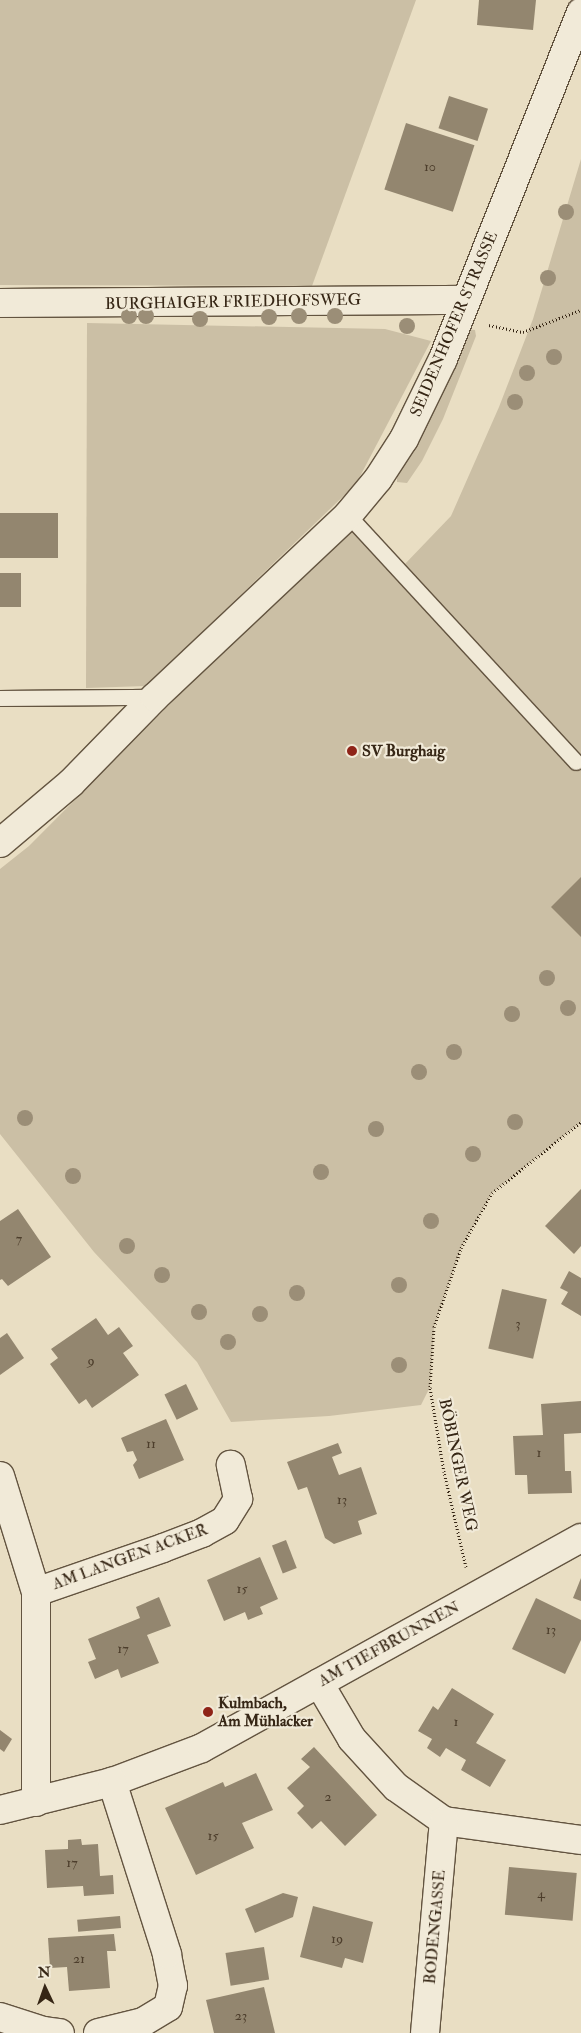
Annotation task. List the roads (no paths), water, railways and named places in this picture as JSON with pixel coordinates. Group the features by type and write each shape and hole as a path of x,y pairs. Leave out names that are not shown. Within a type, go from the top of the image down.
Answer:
{"street":[{"name":"SEIDENHOFER STRASSE","path":"0,843 71,783 155,697 348,515 378,479 404,439 443,359 581,13"},
{"name":"BURGHAIGER FRIEDHOFSWEG","path":"0,303 462,309"},
{"name":"AM LANGEN ACKER","path":"36,1592 163,1548 202,1533 225,1520 238,1499 231,1465"},
{"name":"AM LANGEN ACKER","path":"0,1476 36,1592 36,1802"},
{"name":"AM TIEFBRUNNEN","path":"0,1810 112,1782 202,1748 581,1538"},
{"path":"319,1683 358,1746 396,1787 444,1821 581,1840"},
{"path":"98,2033 143,2022 168,2007 172,1986 167,1954 112,1782"},
{"name":"BODENGASSE","path":"425,2033 444,1821"},
{"path":"0,2017 43,2031 60,2033"}],"lane":[{"path":"348,515 576,762"},
{"path":"0,698 155,697"}],"place":[{"name":"SV Burghaig","path":"352,751"},
{"name":"Kulmbach, Am Mühlacker","path":"208,1712"}]}
